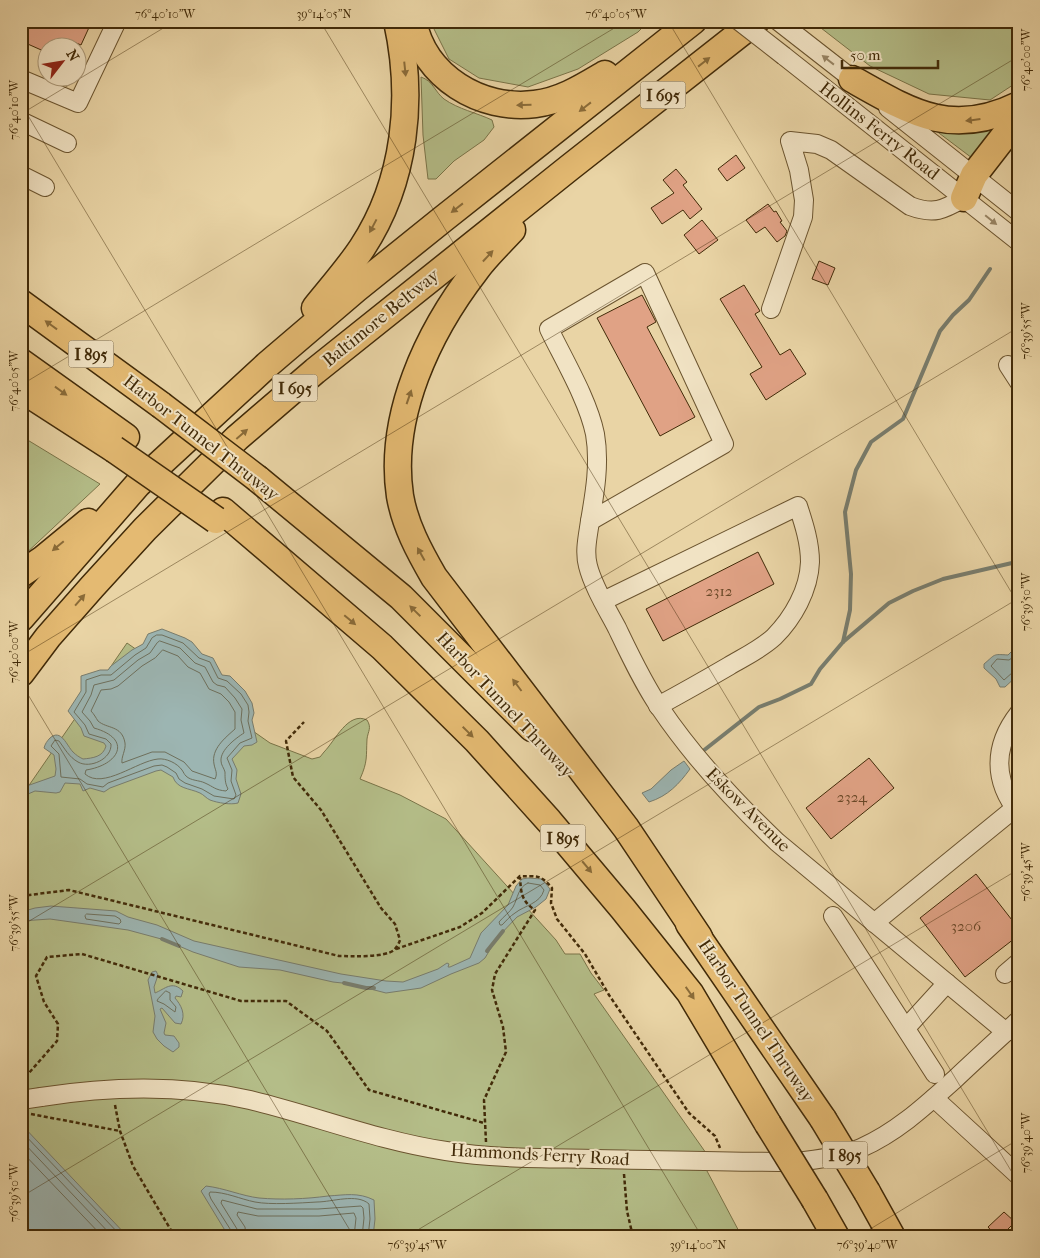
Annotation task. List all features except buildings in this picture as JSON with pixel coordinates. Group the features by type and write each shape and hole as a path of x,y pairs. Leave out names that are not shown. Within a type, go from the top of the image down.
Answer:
{"highway":[{"path":"266,365 362,248 382,210 396,171 404,129 405,71 397,21"},
{"path":"414,21 425,52 432,64 444,76 472,95 488,101 517,105 534,104 562,98 692,22"},
{"name":"Baltimore Beltway","path":"21,674 48,637 145,529 237,438 314,372 756,21"},
{"name":"Baltimore Beltway","path":"21,618 138,484 266,365 421,236 692,22"},
{"path":"852,80 900,106 922,114 948,119 965,121 984,119 1002,113 1019,104"},
{"path":"975,186 1019,116"},
{"path":"975,186 1019,144"},
{"path":"569,168 477,268 456,296 436,329 419,369 406,408 399,440 398,470 400,497 408,525 419,550 434,576 626,828 699,937"},
{"name":"Harbor Tunnel Thruway","path":"21,303 161,405 258,479 401,597 546,743 699,937 823,1119 892,1237"},
{"name":"I 895","path":"21,362 120,443 220,516 313,588 382,647 477,741 611,894 690,993 836,1237"},
{"path":"21,389 120,443"},
{"path":"21,574 43,559 138,484"}],"street":[{"path":"21,79 78,104 117,21"},
{"name":"Hollins Ferry Road","path":"739,21 784,56 975,186 1019,212"},
{"name":"Hollins Ferry Road","path":"778,21 852,80 975,186 1019,242"},
{"path":"21,121 67,143"},
{"path":"771,309 803,217 804,200 799,170 790,141 818,144 831,150 910,206 919,210 934,212 945,209 975,186"},
{"path":"21,175 45,187"},
{"name":"Eskow Avenue","path":"590,521 724,444 645,273 549,329 585,404 594,433 597,458 596,483 590,521 586,553 588,567 603,601 658,706 688,747 748,814 777,842 947,983 1012,1026"},
{"path":"1008,365 1019,382"},
{"path":"603,601 798,506 804,525 810,562 807,581 801,599 788,619 774,636 756,650 658,706"},
{"path":"874,923 1017,810 1002,786 999,767 1000,750 1006,733 1019,714"},
{"path":"833,916 935,1074"},
{"path":"1005,974 1019,962"},
{"path":"906,1028 947,983"},
{"name":"Hammonds Ferry Road","path":"23,1107 41,1096 112,1088 175,1089 250,1100 404,1144 448,1152 486,1156 624,1160 794,1162 817,1160 846,1153 871,1143 896,1128 934,1098 1012,1026"},
{"path":"934,1098 1019,1176"}],"path":[{"path":"304,722 286,741 293,777 322,810 381,908 395,924 400,940 395,949"},
{"path":"21,896 70,890 339,956 355,957 388,954 395,949 460,927 482,913 520,876 532,875 544,878 552,888 551,903 557,920 585,954 609,995 689,1113 715,1136 720,1148 720,1162"},
{"path":"486,1156 484,1100 506,1052 503,1027 492,990 494,974 535,910 526,904 521,889 520,876"},
{"path":"21,1082 58,1041 58,1024 44,1002 36,976 47,958 82,954 241,1001 286,1001 327,1031 369,1090 484,1122"},
{"path":"112,1088 120,1131 133,1166 175,1237"},
{"path":"23,1107 120,1131"},
{"path":"624,1160 627,1211 633,1237"}],"green space":[{"path":"433,21 649,21 638,32 578,69 528,87 479,78 449,59 434,29"},
{"path":"812,21 1019,21 1019,81 990,100 929,94 870,66"},
{"path":"421,77 428,81 444,99 492,120 494,127 484,140 454,161 436,179 428,179 423,135"},
{"path":"1005,119 972,158 923,121"},
{"path":"21,436 100,484 21,558"},
{"path":"127,643 270,743 312,759 320,757 348,723 360,718 367,720 369,727 366,759 360,779 400,795 446,819 556,940 565,954 580,954 604,990 594,994 706,1153 707,1171 742,1237 21,1237 21,797"}],"water":[{"path":"162,629 185,638 192,642 202,654 213,658 222,675 230,676 245,691 252,703 254,713 252,720 257,742 244,746 232,759 237,770 236,779 241,794 238,803 232,804 210,800 200,793 180,786 173,777 161,770 110,788 104,792 90,788 83,791 80,784 65,783 60,792 35,791 21,797 21,788 55,776 54,755 44,748 48,740 54,735 61,736 73,752 83,759 103,753 106,746 104,743 84,736 81,728 68,711 81,691 81,676 100,670 108,670 132,650 143,644 148,634"},
{"path":"1019,648 1018,675 1005,687 1000,687 996,679 984,668 984,664 994,655 1008,655 1013,650"},
{"path":"684,761 690,769 682,780 667,793 649,802 642,793 651,789 671,770"},
{"path":"522,879 542,879 550,889 546,899 536,907 517,917 497,938 485,958 479,963 421,988 386,993 280,970 239,967 193,952 165,940 128,930 50,919 21,921 21,912 51,906 116,911 128,917 157,925 194,941 341,974 403,982 438,969 447,963 449,964 448,967 450,967 470,958 481,933 508,905 516,886"},
{"path":"156,971 158,975 154,987 155,993 172,986 183,991 181,997 176,996 175,998 182,1010 181,1024 175,1023 162,1008 160,1009 166,1023 165,1035 174,1036 179,1043 179,1047 173,1052 157,1039 153,1032 155,1016 148,980 152,972"},
{"path":"21,1124 128,1237 30,1237 21,1228"},
{"path":"206,1186 267,1199 351,1195 368,1197 374,1200 375,1219 373,1237 229,1237 201,1191"}],"waterway":[{"path":"843,642 850,610 851,574 845,512 856,470 871,442 903,419 940,331 969,300 990,269"},
{"path":"703,751 759,707 811,684 820,669 843,642 889,603 943,579 1012,563 1019,556"},
{"path":"487,951 503,931"},
{"path":"162,939 179,946"},
{"path":"344,983 374,988"}]}
